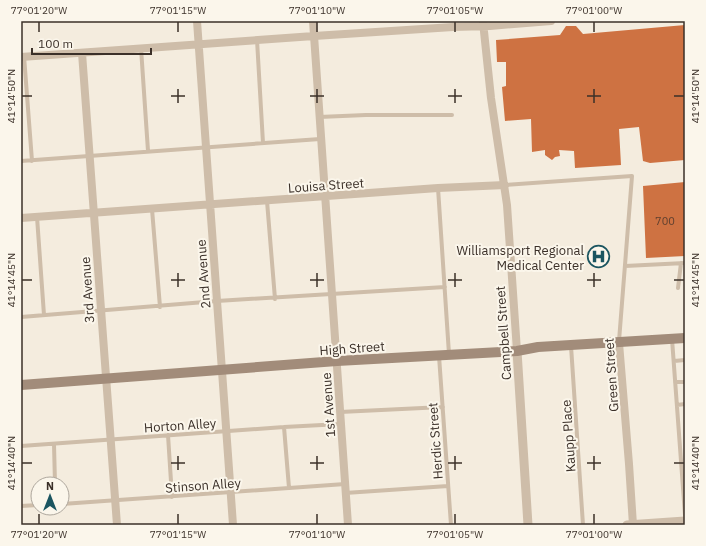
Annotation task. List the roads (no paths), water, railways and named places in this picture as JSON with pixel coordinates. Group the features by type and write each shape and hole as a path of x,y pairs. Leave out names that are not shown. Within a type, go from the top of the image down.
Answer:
{"main road":[{"name":"High Street","path":"21,385 337,361 517,351 538,348 685,338"}],"street":[{"name":"2nd Avenue","path":"197,21 233,525"},
{"name":"1st Avenue","path":"312,21 348,525"},
{"path":"23,56 483,24 551,21"},
{"name":"Campbell Street","path":"483,24 491,98 505,184 510,236 528,525"},
{"name":"3rd Avenue","path":"82,53 117,525"},
{"name":"Louisa Street","path":"21,218 505,184"},
{"name":"Green Street","path":"619,343 633,525"},
{"path":"627,525 685,521"}],"lane":[{"path":"257,40 263,143"},
{"path":"141,48 148,151"},
{"path":"23,56 32,161"},
{"path":"319,117 366,115 452,115"},
{"path":"21,161 320,139"},
{"name":"Louisa Street","path":"505,184 632,176"},
{"name":"Green Street","path":"619,343 632,176"},
{"name":"Herdic Street","path":"438,188 445,287 443,407 451,525"},
{"path":"267,201 275,299"},
{"path":"152,209 160,307"},
{"path":"36,217 44,315"},
{"path":"625,266 683,263 678,288"},
{"path":"21,317 101,310 160,307 217,301 275,299 445,287"},
{"path":"672,339 685,515"},
{"name":"Kaupp Place","path":"571,346 583,525"},
{"path":"674,361 685,360"},
{"path":"676,382 685,382"},
{"path":"677,405 685,404"},
{"path":"340,412 443,407"},
{"name":"Horton Alley","path":"21,446 341,424"},
{"path":"284,427 289,488"},
{"path":"168,436 172,497"},
{"path":"54,444 55,476"},
{"name":"Stinson Alley","path":"70,503 345,484"},
{"path":"345,494 448,486"}],"place":[{"name":"Williamsport Regional Medical Center","path":"599,257"}]}
